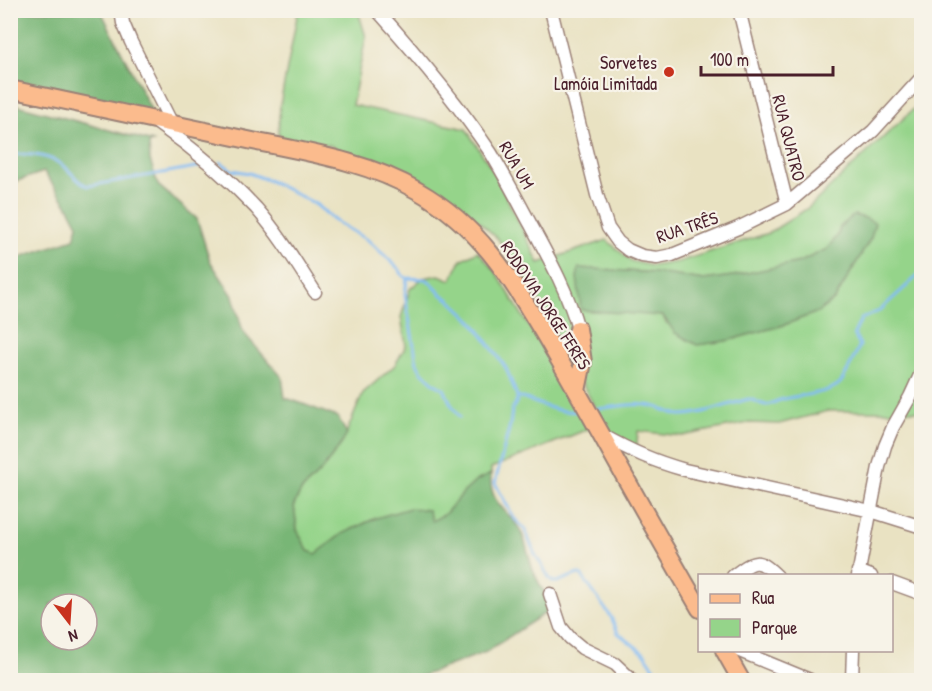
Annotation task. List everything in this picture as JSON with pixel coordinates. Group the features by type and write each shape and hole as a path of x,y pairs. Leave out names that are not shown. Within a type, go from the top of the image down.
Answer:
{"main road":[{"name":"RODOVIA JORGE FERES","path":"10,89 351,164 386,175 417,190 449,212 488,249 521,296 698,605"},
{"path":"577,391 583,362 578,329"},
{"path":"725,652 741,681"}],"street":[{"path":"121,10 123,23 131,42 172,124"},
{"name":"RUA UM","path":"377,10 436,78 492,156 551,262 578,329"},
{"name":"RUA TRÊS","path":"551,10 597,195 608,228 627,250 642,256 657,258 672,255 738,228 787,204 873,131 921,77"},
{"name":"RUA QUATRO","path":"739,10 787,204"},
{"path":"154,120 216,169 256,209 274,231 315,292"},
{"path":"556,354 578,329"},
{"path":"858,573 885,446 921,371"},
{"path":"601,434 658,463 871,511 921,527"},
{"path":"736,574 758,562 763,563 775,574"},
{"path":"893,584 921,594"},
{"path":"550,594 561,627 570,638 582,648 615,664 632,681"},
{"path":"739,652 810,681"},
{"path":"852,681 853,652"}],"green space":[{"path":"10,11 101,11 153,114 11,84"},
{"path":"298,11 358,11 366,37 352,105 466,129 494,172 539,263 607,240 631,261 652,266 678,262 769,233 808,208 921,102 921,411 828,411 779,424 748,423 682,436 638,431 636,454 615,446 538,299 498,239 458,202 411,174 366,160 329,145 300,145 278,135 280,105","holes":["840,227 871,238 835,299 817,312 784,325 726,341 666,323 663,316 605,312 579,268 656,273 704,280 800,262 827,249 838,235"]},
{"path":"10,103 153,142 149,143 150,160 158,185 197,219 210,261 233,296 243,332 282,377 285,398 338,417 347,434 321,471 301,491 294,505 297,530 308,551 316,554 342,534 376,518 410,508 428,510 432,521 445,514 476,481 491,474 493,494 518,526 535,575 553,608 486,652 411,680 11,680 11,260 74,239 78,225 68,206 44,172 11,183"},
{"path":"854,215 875,223 871,238 835,299 818,312 784,325 726,341 697,345 675,333 663,316 581,310 577,277 579,268 656,273 704,280 733,276 800,262 827,249 838,235 840,227"},
{"path":"478,251 496,272 558,374 588,429 491,468 491,474 464,492 445,514 431,522 428,510 376,518 342,534 316,555 308,551 297,530 294,505 301,491 321,471 342,443 363,393 395,365 406,346 401,317 410,289 423,278 439,275 451,280 461,260"}],"waterway":[{"path":"10,154 47,157 60,163 81,183 88,186 202,166"},
{"path":"220,162 232,170 268,180 314,203 338,223 369,241 399,269 403,276 429,281 472,321 506,368 517,396 495,483 514,518 524,528 535,554 550,579 557,582 578,574 582,576 611,617 618,633 645,654 662,680"},
{"path":"596,409 639,404 680,415 689,415 749,399 767,405 778,400 828,390 840,383 848,371 860,345 854,334 861,319 879,311 922,272"},
{"path":"407,278 405,295 417,363 422,372 444,389 460,417"},
{"path":"517,396 556,409 580,411"}],"place":[{"name":"Sorvetes Lamóia Limitada","path":"669,72"}]}
